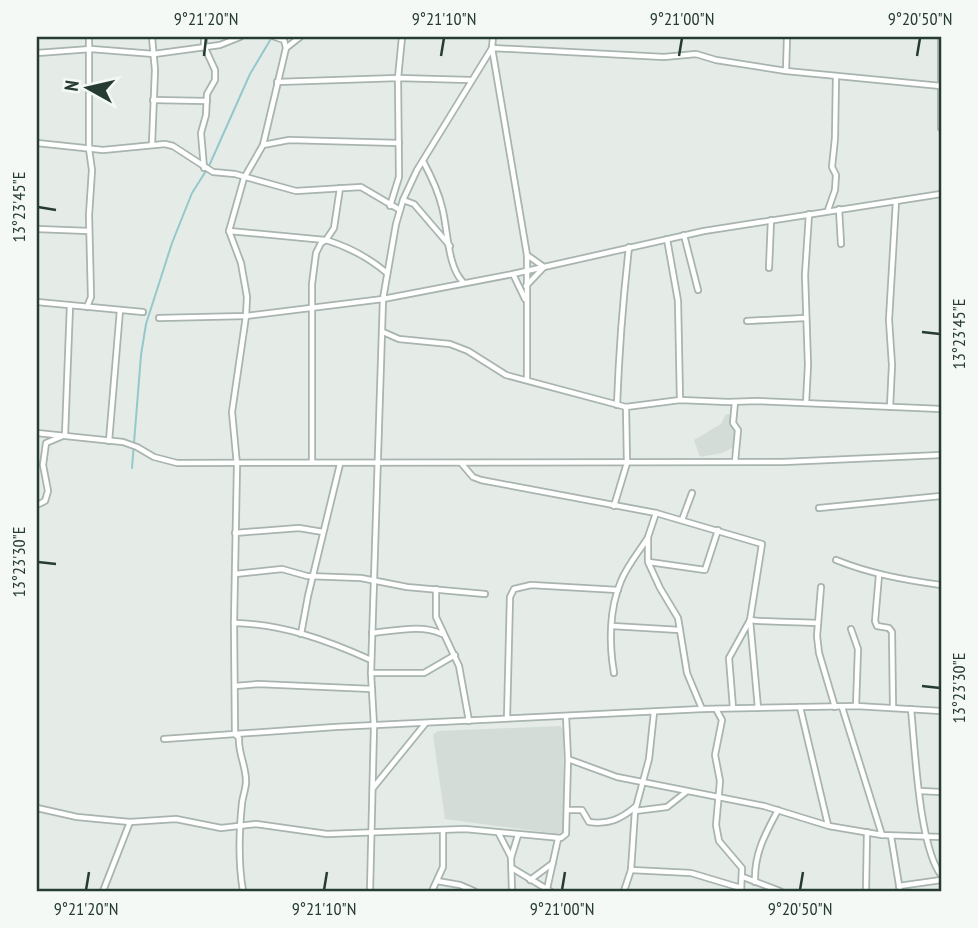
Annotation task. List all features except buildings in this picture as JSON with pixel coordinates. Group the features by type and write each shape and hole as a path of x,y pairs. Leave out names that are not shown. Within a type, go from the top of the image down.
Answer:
{"street":[{"path":"87,307 90,297 92,170 89,149 89,37"},
{"path":"152,37 155,70 152,144"},
{"path":"204,37 204,46 215,70 215,80 208,89 201,132 204,168"},
{"path":"37,53 91,49 154,54 220,45 240,37"},
{"path":"243,891 240,872 246,769 239,750 239,738 235,734 233,623 237,465 232,412 247,298 241,262 229,231 244,178 262,145 278,82 286,48 284,40 275,37"},
{"path":"286,48 300,37"},
{"path":"390,206 400,177 398,78 402,37"},
{"path":"493,37 492,48 527,255 527,380"},
{"path":"786,71 787,37"},
{"path":"941,37 941,128"},
{"path":"492,48 664,57 696,54 716,60 786,71 941,86"},
{"path":"370,891 374,726 371,660 383,299 403,200 470,80 492,48"},
{"path":"828,211 835,190 836,176 831,167 835,138 836,76"},
{"path":"278,82 398,78 470,80"},
{"path":"153,100 207,101"},
{"path":"262,145 289,140 399,143"},
{"path":"37,144 119,150 152,144 173,146 213,173 236,174 296,191 366,188 400,210"},
{"path":"423,161 435,183 455,272 464,283"},
{"path":"312,461 312,284 316,253 334,228 340,188"},
{"path":"159,318 246,316 383,299 513,274 684,235 941,194"},
{"path":"403,200 414,204 450,247"},
{"path":"890,407 890,299 896,201"},
{"path":"839,209 841,244"},
{"path":"806,403 808,365 805,275 809,214"},
{"path":"769,268 771,220"},
{"path":"37,229 89,231"},
{"path":"229,231 326,240 366,256 387,274"},
{"path":"684,235 698,290"},
{"path":"667,239 678,301 680,400"},
{"path":"617,405 621,315 628,274 629,247"},
{"path":"621,248 628,256"},
{"path":"527,255 544,267"},
{"path":"526,286 544,267"},
{"path":"513,274 526,303"},
{"path":"37,302 143,312"},
{"path":"65,435 70,305"},
{"path":"109,441 120,310"},
{"path":"747,321 805,318"},
{"path":"383,332 399,339 430,341 458,347 506,375 626,407 680,400 941,409"},
{"path":"735,402 733,423 738,434 735,463"},
{"path":"614,506 627,463 626,407"},
{"path":"37,433 131,444 165,462 237,465 312,461 340,464 735,463 941,455"},
{"path":"37,505 45,501 48,495 40,471 46,443 65,435"},
{"path":"460,463 473,477 481,480 656,513 762,544 750,620 758,708"},
{"path":"302,634 340,464"},
{"path":"682,520 692,493"},
{"path":"819,508 941,496"},
{"path":"614,673 612,626 618,590 624,575 648,537 656,513"},
{"path":"235,533 299,528 323,532"},
{"path":"648,562 705,570 718,530"},
{"path":"648,537 648,562 674,609 687,673 702,709"},
{"path":"836,560 879,575 941,585"},
{"path":"234,574 282,569 313,577 361,578 373,582 485,594"},
{"path":"879,575 875,621 877,626 885,626 892,632 893,708"},
{"path":"507,718 510,597 514,589 531,585 618,590"},
{"path":"821,587 818,653 835,707"},
{"path":"436,589 436,617 463,678 469,721"},
{"path":"750,620 768,623 818,623"},
{"path":"733,708 729,658 750,620"},
{"path":"233,623 258,624 302,634 336,644 371,660"},
{"path":"612,626 680,630"},
{"path":"372,633 433,630 441,627"},
{"path":"851,629 858,649 856,706"},
{"path":"433,630 443,635"},
{"path":"371,673 424,673 455,656"},
{"path":"235,686 258,684 372,689"},
{"path":"164,739 702,709 856,706 941,711"},
{"path":"800,707 828,826"},
{"path":"842,707 882,835"},
{"path":"631,870 691,873 741,890 742,868 719,841 716,825 720,781 715,755 722,720 716,709"},
{"path":"891,836 900,889 941,877 925,837 911,709"},
{"path":"624,891 631,870 635,809 644,783 654,712"},
{"path":"37,808 76,817 131,822 176,819 221,828 242,824 273,825 320,834 465,829 558,839 566,834 568,810 566,716"},
{"path":"373,788 425,723"},
{"path":"568,759 617,777 778,810 828,826 891,836 941,837"},
{"path":"920,791 941,792"},
{"path":"568,810 582,810 589,822 602,823 622,818 635,809 667,807 687,792"},
{"path":"755,882 755,866 762,840 778,810"},
{"path":"103,891 131,822"},
{"path":"432,891 443,867 443,830"},
{"path":"866,891 867,832"},
{"path":"499,834 511,858"},
{"path":"512,891 511,858 518,835"},
{"path":"511,868 548,890 558,839"},
{"path":"530,880 554,863"},
{"path":"743,877 780,891"},
{"path":"437,881 460,885 474,891"}],"shaded area":[{"path":"726,414 732,415 734,447 722,453 700,457 694,440 721,424"},
{"path":"560,726 563,729 564,831 558,834 445,819 433,735 438,731"}],"waterway":[{"path":"209,166 250,74 272,37"},
{"path":"132,468 146,324 172,243 192,193 206,171"}]}
